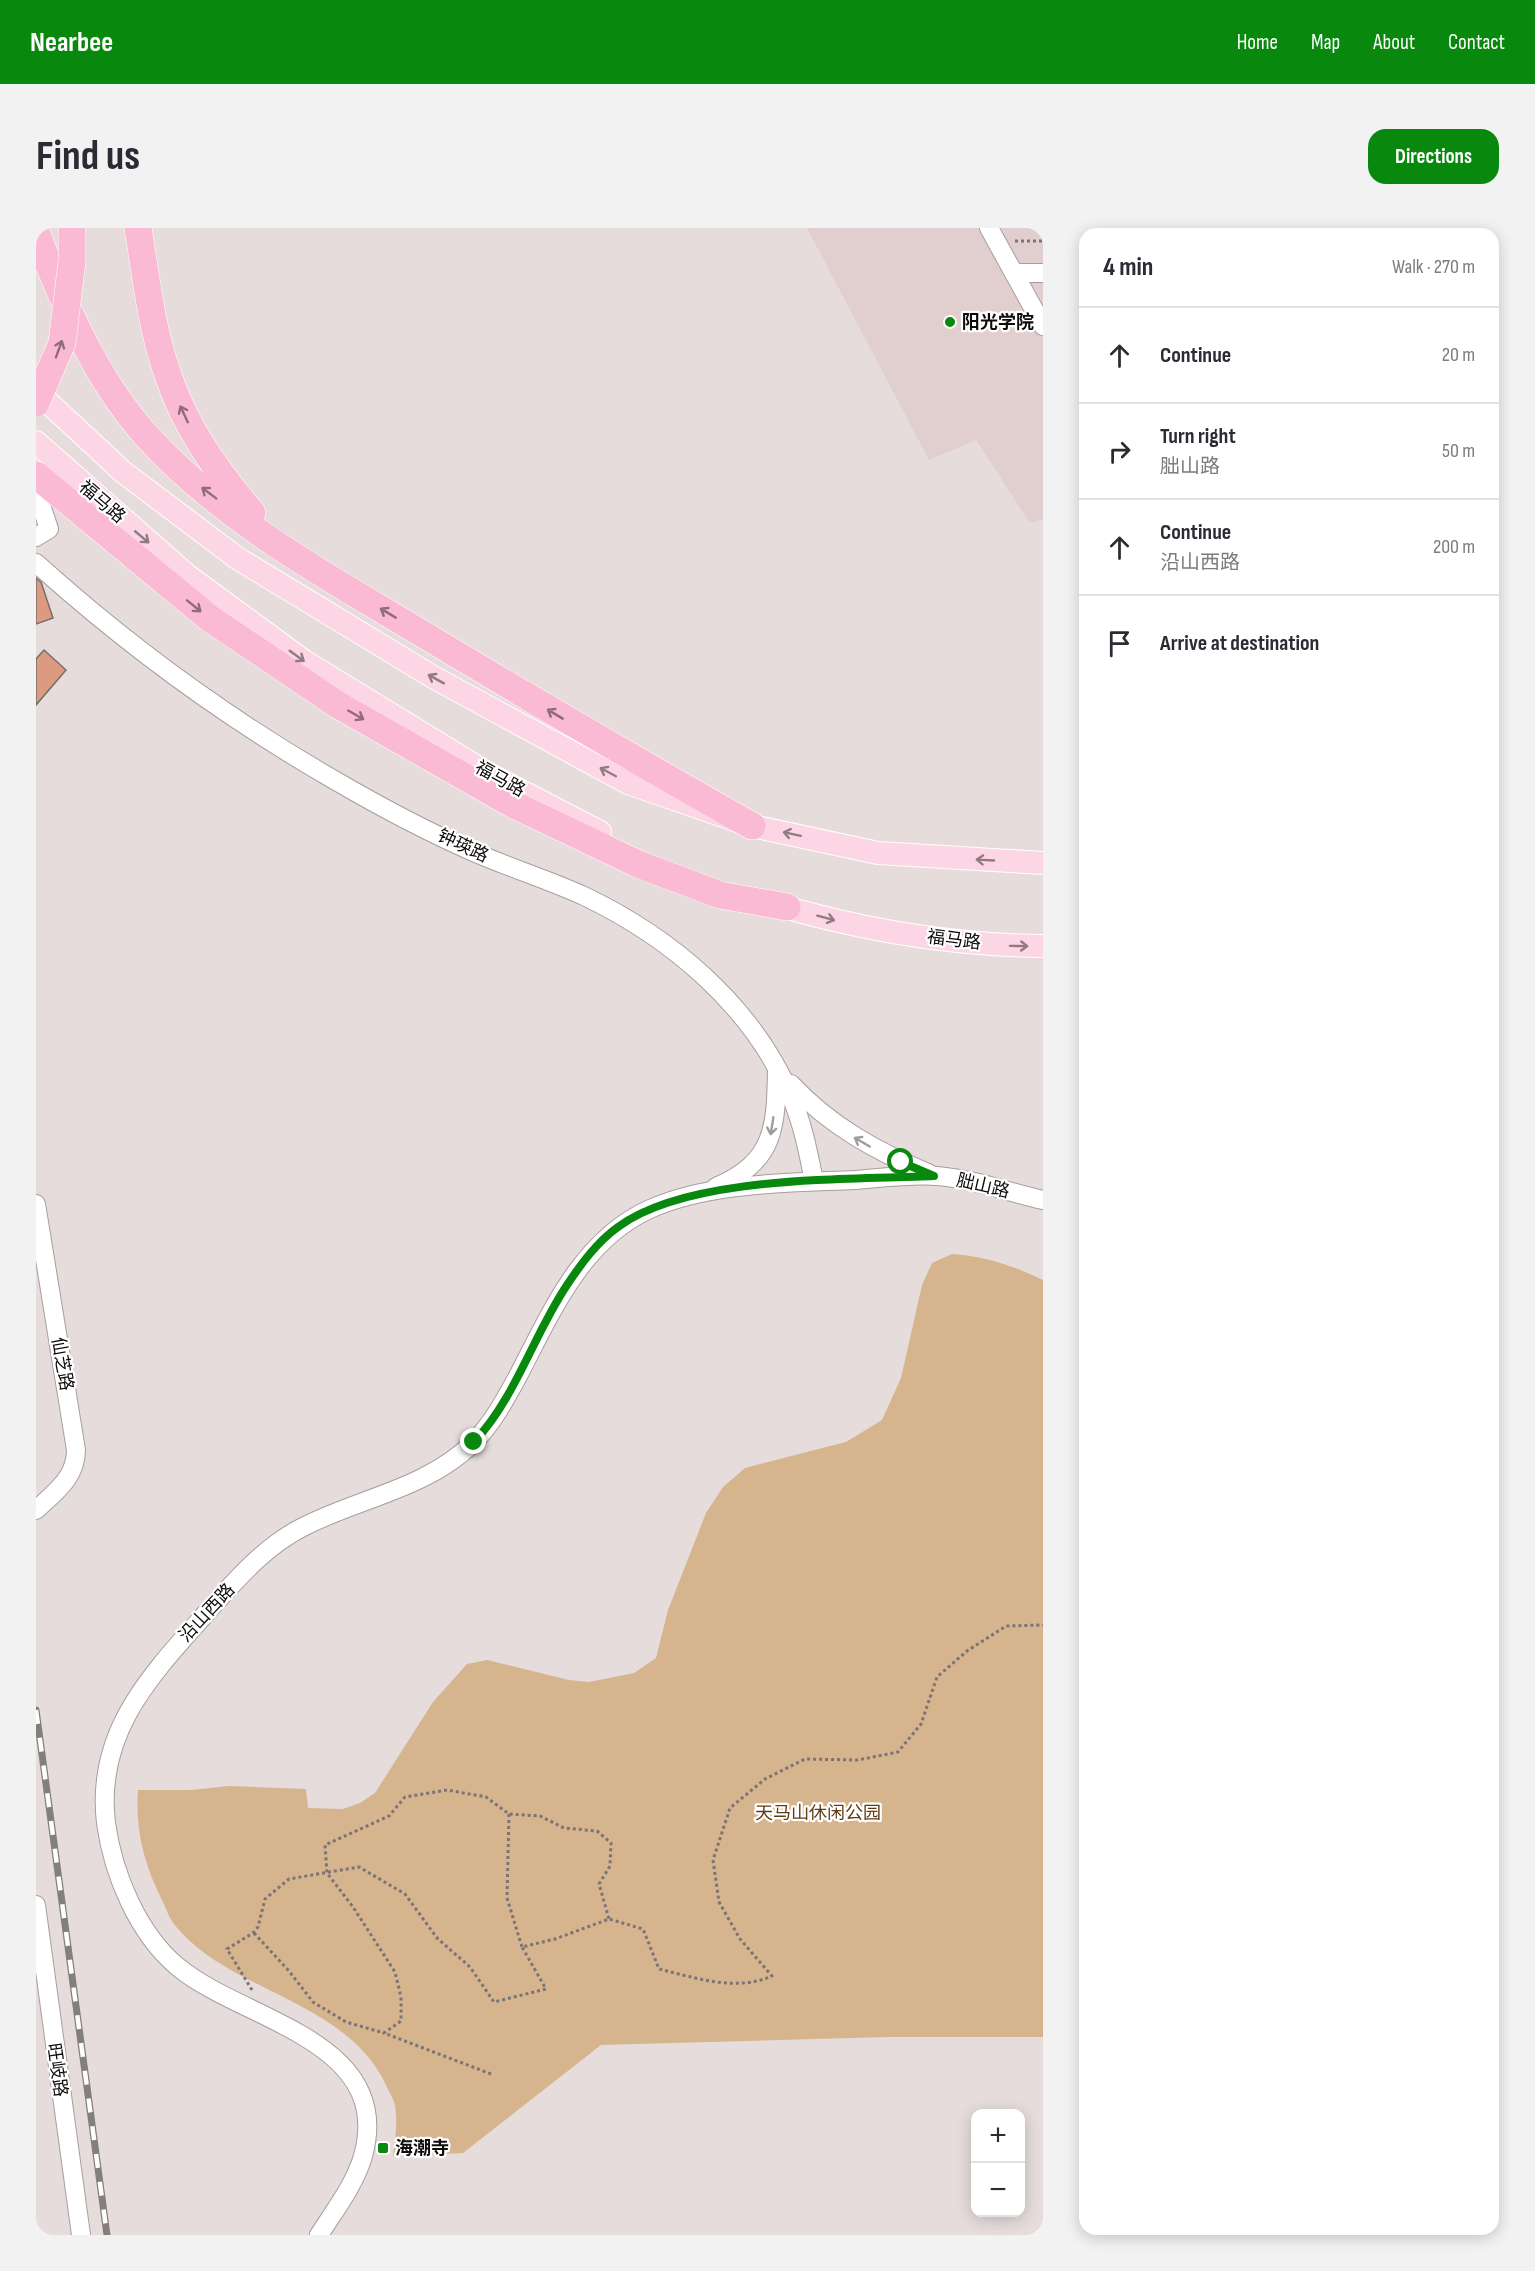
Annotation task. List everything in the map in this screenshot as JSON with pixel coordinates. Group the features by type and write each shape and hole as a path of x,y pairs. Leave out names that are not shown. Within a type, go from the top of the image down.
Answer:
{"highway":[{"path":"36,403 62,343 72,261 72,228"},
{"path":"138,228 167,373 196,437 241,499 270,534 315,570"},
{"path":"36,232 48,263 97,367 144,433 190,478 315,570 588,734 752,826"},
{"path":"36,475 132,557 209,618 339,705 512,804 648,868 720,895 787,907"}],"main road":[{"name":"福马路","path":"36,391 123,472 237,558 423,671 628,783 752,826 879,853 1043,863"},
{"name":"福马路","path":"36,442 188,576 304,661 490,775 663,864 787,907 863,928 984,944 1043,946"}],"street":[{"path":"992,235 1043,326"},
{"path":"1014,273 1043,273"},
{"path":"36,490 42,533"},
{"name":"钟瑛路","path":"36,563 86,608 146,656 219,709 276,745 337,782 469,850 583,896 662,942 700,972 739,1014 777,1068 797,1111 814,1182"},
{"path":"777,1068 807,1101 834,1124 878,1151 934,1176"},
{"path":"701,1193 727,1182 746,1170 769,1143 776,1096 777,1068"},
{"name":"胐山路","path":"814,1182 934,1176 961,1179 1043,1200"},
{"name":"沿山西路","path":"319,2235 349,2186 363,2157 366,2117 360,2091 346,2067 325,2049 189,1976 168,1958 148,1934 126,1892 107,1829 106,1784 117,1736 129,1707 151,1675 229,1588 267,1551 304,1526 418,1480 454,1460 474,1442 495,1416 557,1301 581,1265 618,1227 648,1210 701,1193 814,1182"},
{"name":"仙芝路","path":"36,1204 74,1432 76,1460 70,1477 36,1510"},
{"name":"旺岐路","path":"36,1905 81,2235"}],"path":[{"path":"992,235 1043,241"},
{"path":"522,1947 555,1939 609,1919 643,1929 659,1969 715,1982 756,1983 772,1976 740,1939 719,1902 713,1860 730,1808 765,1779 805,1759 858,1760 897,1752 921,1724 937,1677 968,1651 1006,1626 1043,1625"},
{"path":"384,2033 401,2021 401,1997 395,1972 353,1907 327,1873 325,1845 389,1816 405,1797 447,1790 486,1797 509,1814 540,1816 564,1828 597,1831 611,1843 610,1866 599,1884 609,1919"},
{"path":"257,1999 226,1949 253,1933 258,1927 265,1899 289,1879 359,1867 405,1894 437,1938 470,1967 494,2002 546,1989 522,1947 507,1898 510,1862 509,1814"},
{"path":"253,1933 289,1971 313,2002 346,2022 384,2033 492,2074"}],"shaded area":[{"name":"阳光学院","path":"807,228 1043,228 1043,519 1030,523 976,440 929,460"}],"green space":[{"name":"天马山休闲公园","path":"952,1254 999,1262 1043,1280 1043,2037 888,2037 601,2045 463,2153 393,2156 396,2125 394,2103 368,2056 344,2034 316,2015 224,1966 197,1947 172,1922 150,1873 142,1846 137,1805 138,1790 191,1790 229,1786 306,1789 308,1808 343,1809 360,1803 375,1793 433,1702 467,1664 487,1660 569,1680 589,1682 634,1673 656,1658 668,1610 706,1513 723,1487 745,1468 846,1442 882,1420 901,1378 922,1285 932,1263"}],"building":[{"path":"36,578 41,582 53,618 36,624"},
{"path":"44,650 66,670 36,705 36,659"}],"railway":[{"path":"36,1710 107,2235"}],"place":[{"name":"阳光学院","path":"950,322"},
{"name":"海潮寺","path":"383,2148"}],"route":[{"path":"474,1442 483,1433 505,1400 566,1286 590,1254 618,1227 630,1219 684,1196 718,1190 934,1176 901,1162"}]}
